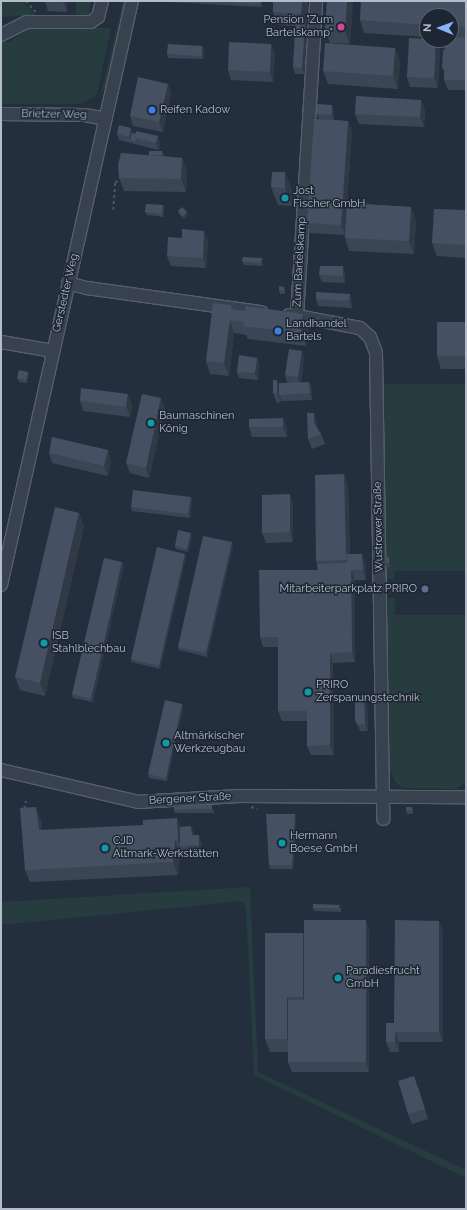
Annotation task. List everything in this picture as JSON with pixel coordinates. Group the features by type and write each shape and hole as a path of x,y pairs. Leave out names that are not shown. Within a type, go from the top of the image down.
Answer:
{"street":[{"path":"1,35 27,22 91,22 98,17 102,1"},
{"name":"Gerstedter Weg","path":"1,585 4,562 132,1"},
{"name":"Zum Bartelskamp","path":"68,283 87,288 297,316 316,1"},
{"name":"Brietzer Weg","path":"1,114 85,115 106,119"},
{"name":"Wustrower Straße","path":"297,316 360,328 370,338 376,353 383,819"},
{"path":"1,342 53,351"},
{"name":"Bergener Straße","path":"1,770 138,802 239,796 465,796"}],"path":[{"path":"113,210 115,183 123,178"},
{"path":"22,814 26,801"},
{"path":"252,809 258,809"}],"green space":[{"path":"1,1 23,1 36,15 1,17"},
{"path":"76,1 91,1 89,12 92,13 91,18 76,18"},
{"path":"123,1 126,1 106,86 100,98"},
{"path":"30,28 111,28 97,94 82,104 1,104 1,42 9,42"},
{"path":"382,384 466,384 466,571 395,571 394,579 385,579"},
{"path":"385,598 395,598 395,615 466,615 466,781 457,789 403,788 395,782 390,770"},
{"path":"250,887 258,1072 466,1170 466,1178 254,1075 246,908 243,901 1,925 1,902"}],"building":[{"path":"210,1 261,1 260,4"},
{"path":"273,1 302,1 301,14 273,12"},
{"path":"327,1 347,1 345,31 325,30"},
{"path":"361,1 466,1 466,27 459,27 459,8 419,8 419,24 360,20"},
{"path":"296,24 305,24 302,68 293,67"},
{"path":"409,38 419,39 419,48 436,48 434,78 407,77"},
{"path":"459,38 466,38 466,80 444,80 445,48 459,48"},
{"path":"229,42 271,44 270,72 228,70"},
{"path":"325,43 395,48 393,76 323,71"},
{"path":"168,44 202,46 202,56 167,54"},
{"path":"443,50 445,50 445,68 442,68"},
{"name":"Reifen Kadow","path":"138,77 168,84 159,122 130,116"},
{"path":"356,96 421,100 420,117 355,114"},
{"path":"317,104 332,105 332,115 317,114"},
{"path":"314,119 348,121 341,225 307,223"},
{"path":"119,125 131,128 129,137 117,134"},
{"path":"136,131 158,136 156,143 135,138"},
{"path":"132,133 135,134 136,141 130,140"},
{"path":"149,151 162,151 162,155 149,155"},
{"path":"121,153 182,158 181,179 119,178 118,165"},
{"path":"272,172 285,172 285,188 271,187"},
{"path":"347,203 411,207 409,241 345,238"},
{"path":"146,204 163,205 162,214 145,212"},
{"path":"182,207 187,212 183,216 178,211"},
{"path":"434,209 466,210 466,245 432,243"},
{"path":"182,229 204,231 203,258 167,256 168,237 182,238"},
{"path":"243,257 262,258 261,263 242,261"},
{"path":"320,266 343,266 343,276 319,275"},
{"path":"279,286 284,287 284,290 279,290"},
{"path":"316,292 350,294 349,301 316,299"},
{"path":"213,303 231,305 231,309 245,311 246,306 303,314 301,333 243,326 244,322 230,320 224,363 206,361"},
{"path":"437,322 466,322 466,356 437,356"},
{"path":"289,349 302,351 298,377 285,375"},
{"path":"239,355 257,358 255,373 237,372"},
{"path":"19,370 28,372 26,380 17,378"},
{"path":"273,380 277,380 277,393 273,393"},
{"path":"309,382 310,393 279,395 279,383"},
{"path":"81,388 128,394 126,407 80,401"},
{"path":"142,394 161,398 146,468 126,463"},
{"path":"307,413 314,413 314,423 321,434 308,439"},
{"path":"283,418 283,427 249,427 249,419"},
{"path":"52,437 108,450 104,466 49,453"},
{"path":"344,474 346,560 316,561 315,475"},
{"path":"133,490 191,497 188,514 131,507"},
{"path":"290,494 290,532 262,533 262,495"},
{"path":"55,507 79,513 40,683 15,677"},
{"path":"178,530 191,533 187,549 175,546"},
{"path":"203,536 232,542 206,653 178,647"},
{"path":"157,547 185,554 159,666 131,659"},
{"name":"PRIRO Zerspanungstechnik","path":"346,554 362,554 363,570 351,570 352,652 330,653 330,745 307,746 307,711 278,711 278,637 260,637 259,570 318,570 317,564 347,563"},
{"path":"385,557 389,557 389,563 385,563"},
{"path":"104,558 122,562 91,699 72,694"},
{"path":"364,695 365,724 357,724 355,720 355,696"},
{"name":"Altmärkischer Werkzeugbau","path":"165,700 182,704 166,778 148,774"},
{"path":"212,805 212,809 174,810 174,806"},
{"name":"CJD Altmark-Werkstätten","path":"36,807 39,830 143,825 143,820 177,818 178,840 175,840 173,862 25,870 20,808"},
{"path":"406,807 412,807 412,810 406,810"},
{"name":"Hermann Boese GmbH","path":"266,814 295,814 292,865 269,865"},
{"path":"191,826 192,835 199,835 199,845 180,846 180,827"},
{"path":"313,904 340,905 339,908 313,908"},
{"name":"Paradiesfrucht GmbH","path":"304,920 366,920 366,1062 288,1062 288,1000 304,1000"},
{"path":"395,920 439,921 439,1032 395,1032 395,1042 386,1042 386,1023 394,1023"},
{"path":"265,933 303,933 303,997 287,997 287,1039 265,1039"},
{"path":"414,1076 425,1109 408,1114 398,1081"}],"place":[{"name":"Pension \"Zum Bartelskamp\"","path":"341,27"},
{"name":"Reifen Kadow","path":"152,110"},
{"name":"Jost Fischer GmbH","path":"285,198"},
{"name":"Landhandel Bartels","path":"278,331"},
{"name":"Baumaschinen König","path":"151,423"},
{"name":"Mitarbeiterparkplatz PRIRO","path":"425,589"},
{"name":"ISB Stahlblechbau","path":"44,643"},
{"name":"PRIRO Zerspanungstechnik","path":"308,692"},
{"name":"Altmärkischer Werkzeugbau","path":"166,743"},
{"name":"Hermann Boese GmbH","path":"282,843"},
{"name":"CJD Altmark-Werkstätten","path":"105,848"},
{"name":"Paradiesfrucht GmbH","path":"338,978"}]}
